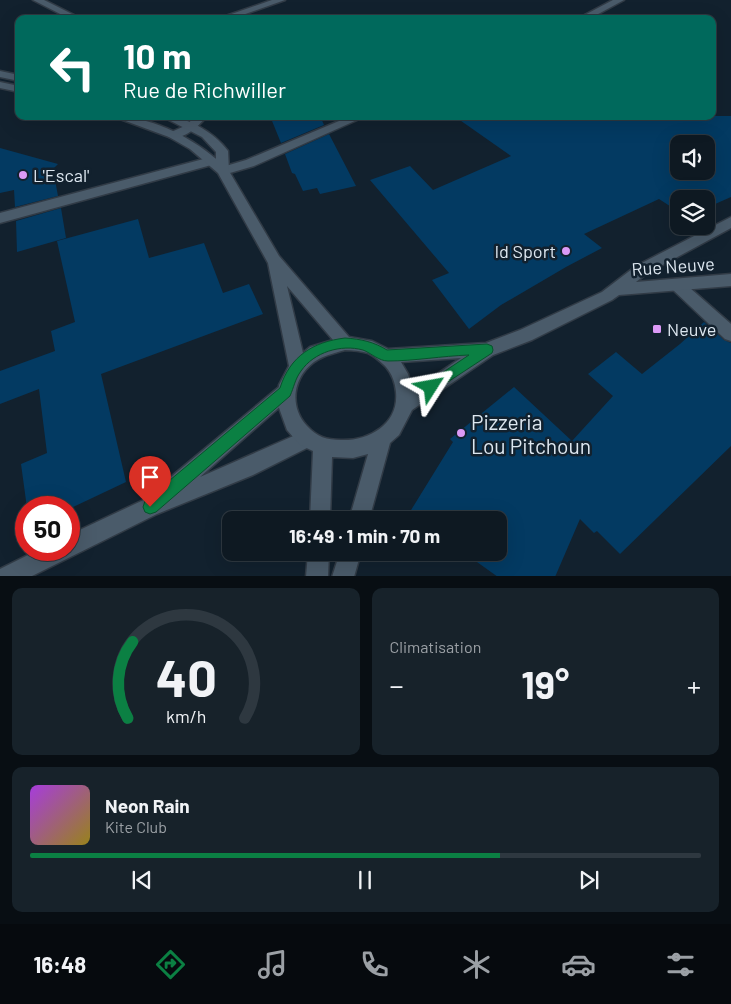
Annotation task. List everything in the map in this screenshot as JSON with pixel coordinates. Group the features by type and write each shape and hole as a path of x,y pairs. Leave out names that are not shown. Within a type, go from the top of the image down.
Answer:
{"street":[{"path":"37,0 69,15"},
{"path":"234,15 281,0"},
{"path":"589,15 620,0"},
{"path":"0,74 15,77"},
{"path":"0,85 15,88"},
{"path":"129,120 173,134 194,146 223,170 274,260 345,343"},
{"path":"173,120 173,134"},
{"path":"178,120 206,135 222,151 223,170"},
{"path":"173,134 191,127 198,120"},
{"path":"223,170 250,163 352,120"},
{"path":"0,218 211,161"},
{"path":"405,405 487,350 526,335 576,312 619,288 641,270 731,222"},
{"path":"274,260 298,365"},
{"name":"Rue Neuve","path":"619,288 731,280"},
{"path":"677,285 731,334"},
{"path":"345,343 374,349 386,356 398,369 405,386 405,405 393,429 382,438 364,447 343,450 315,443 294,425 287,409 285,392 290,377 298,365 312,353 329,345 345,343"},
{"path":"386,356 449,350 487,350"},
{"path":"150,507 285,392"},
{"path":"362,511 382,438"},
{"path":"80,541 150,507 246,468 315,443"},
{"path":"315,443 319,511"},
{"path":"6,576 38,561"},
{"path":"318,576 319,561"},
{"path":"343,576 347,561"}],"building":[{"path":"716,116 731,116 731,197 715,204 715,190 670,190 670,206 659,199 584,234 602,248 501,305 469,329 432,280 449,273 370,180 410,166 433,190 511,156 460,120 716,120"},
{"path":"272,120 322,120 324,125 281,143"},
{"path":"329,134 356,186 320,194 317,188 303,191 295,174 292,173 285,154"},
{"path":"0,148 58,164 53,169 58,196 15,207 14,190 0,193"},
{"path":"61,208 66,238 17,252 16,221"},
{"path":"138,219 149,258 204,243 223,293 249,284 263,314 101,374 126,482 80,504 80,496 25,496 21,464 47,453 39,389 0,404 0,371 55,351 51,331 75,322 57,241"},
{"path":"704,322 724,340 731,343 731,446 620,554 597,531 594,533 580,519 555,576 497,576 476,561 507,561 507,511 410,511 453,442 450,439 514,387 572,441 613,396 588,374 616,352 642,374"}],"place":[{"name":"L'Escal'","path":"23,175"},
{"name":"Id Sport","path":"566,251"},
{"name":"Neuve","path":"657,329"},
{"name":"Pizzeria Lou Pitchoun","path":"461,433"}],"route":[{"path":"150,507 285,392 290,377 298,365 312,353 329,345 361,344 386,356 449,350 487,350 431,387"}]}
